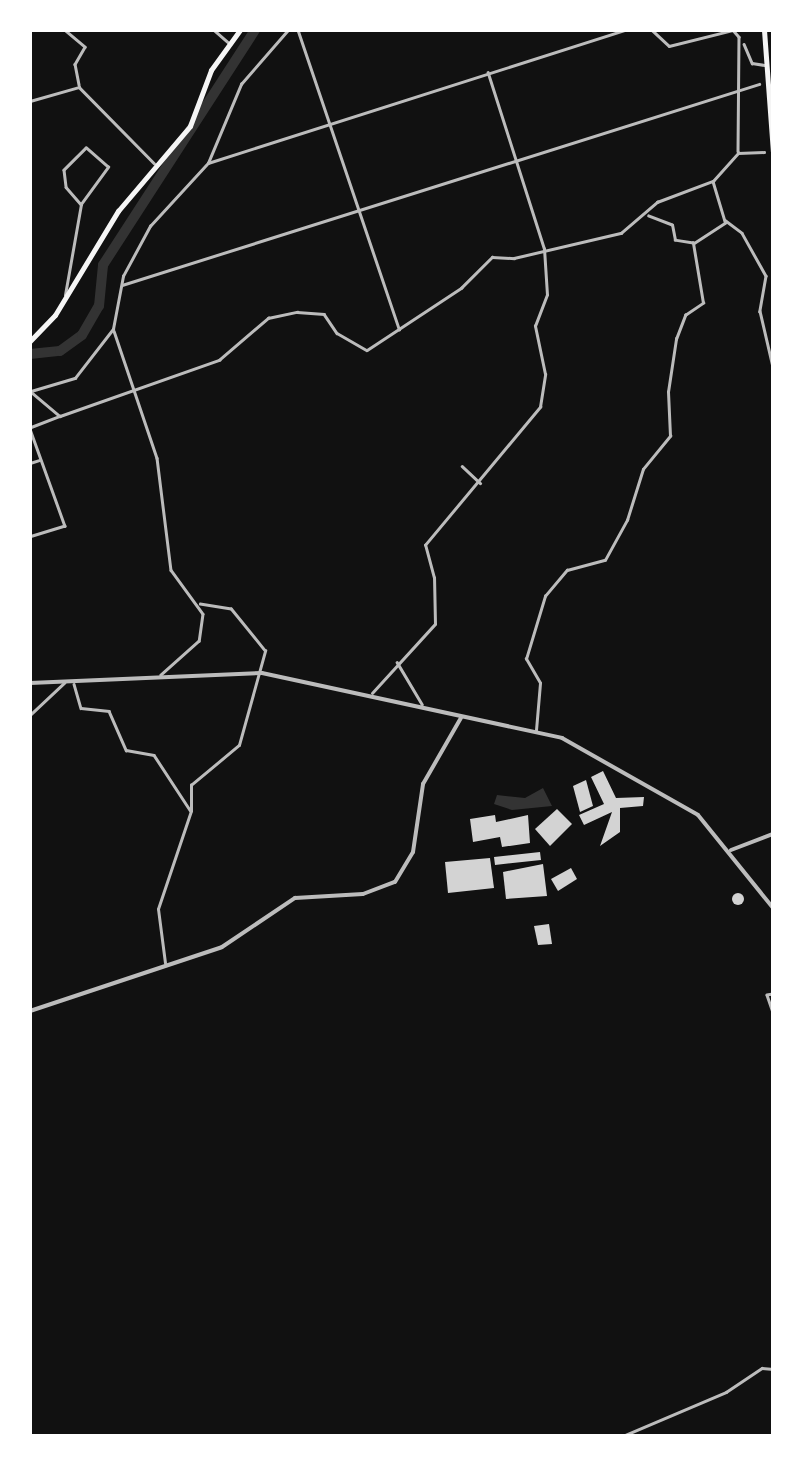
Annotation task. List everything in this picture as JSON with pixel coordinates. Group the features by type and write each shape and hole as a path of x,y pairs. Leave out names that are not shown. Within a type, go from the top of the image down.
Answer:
{"main road":[{"path":"30,342 64,300 155,164 190,126 211,70 240,30"},
{"path":"764,30 773,152"}],"street":[{"path":"65,30 85,47 76,64 80,86 155,164"},
{"path":"214,30 230,44"},
{"path":"30,391 50,390 75,378 113,329 122,285 150,226 208,163 241,84 288,30"},
{"path":"298,30 400,330"},
{"path":"208,163 626,30"},
{"path":"30,537 65,526 30,428 219,360 276,316 324,314 359,350 400,330 492,257 621,233 666,198 713,181 738,153 736,87 742,45 733,30 668,46 652,30"},
{"path":"742,45 748,44 752,62 766,64"},
{"path":"372,694 396,660 435,624 434,578 425,545 440,519 481,484 540,408 546,374 535,326 547,296 544,249 488,72"},
{"path":"122,285 736,87 759,84"},
{"path":"30,101 80,86"},
{"path":"64,300 80,204 108,167 86,148 64,170 66,187 80,204"},
{"path":"738,153 764,152"},
{"path":"713,181 725,220 742,233 766,276 760,311 773,367"},
{"path":"648,214 672,225 676,240 693,244 719,232 725,220"},
{"path":"536,730 540,684 526,659 549,586 567,570 605,560 643,469 670,436 668,392 676,339 705,290 693,244"},
{"path":"113,329 157,458 170,570 200,604 204,624 198,642 156,680"},
{"path":"30,391 60,416"},
{"path":"30,463 40,460"},
{"path":"462,466 481,484"},
{"path":"166,963 158,909 190,811 192,785 239,745 262,673 263,641 232,609 200,604"},
{"path":"396,660 422,704"},
{"path":"30,683 262,673 536,730 583,745 679,801 731,850 773,908"},
{"path":"30,715 64,683"},
{"path":"74,684 80,708 109,711 126,750 154,755 190,811"},
{"path":"30,1011 166,963 222,948 294,898 363,894 396,882 413,852 423,784 462,716"},
{"path":"731,850 773,834"},
{"path":"773,994 766,995 773,1012"},
{"path":"623,1436 726,1392 762,1368 773,1369"}],"shaded area":[{"path":"543,788 552,806 512,810 494,804 497,795 525,798"}],"building":[{"path":"603,771 616,798 644,797 643,806 620,808 620,832 600,846 612,812 584,825 579,815 604,804 591,777"},
{"path":"586,780 593,806 580,812 573,786"},
{"path":"557,809 572,824 550,846 535,829"},
{"path":"495,815 496,822 528,815 530,843 502,847 500,837 473,842 470,819"},
{"path":"540,852 541,860 495,865 494,857"},
{"path":"490,858 494,888 448,893 445,862"},
{"path":"543,864 547,896 506,899 503,872"},
{"path":"571,868 577,879 558,891 551,879"},
{"path":"738,893 744,899 738,905 732,899"},
{"path":"549,924 552,944 538,945 534,926"}],"waterway":[{"path":"30,354 60,351 82,335 99,306 103,265 255,30"}]}
